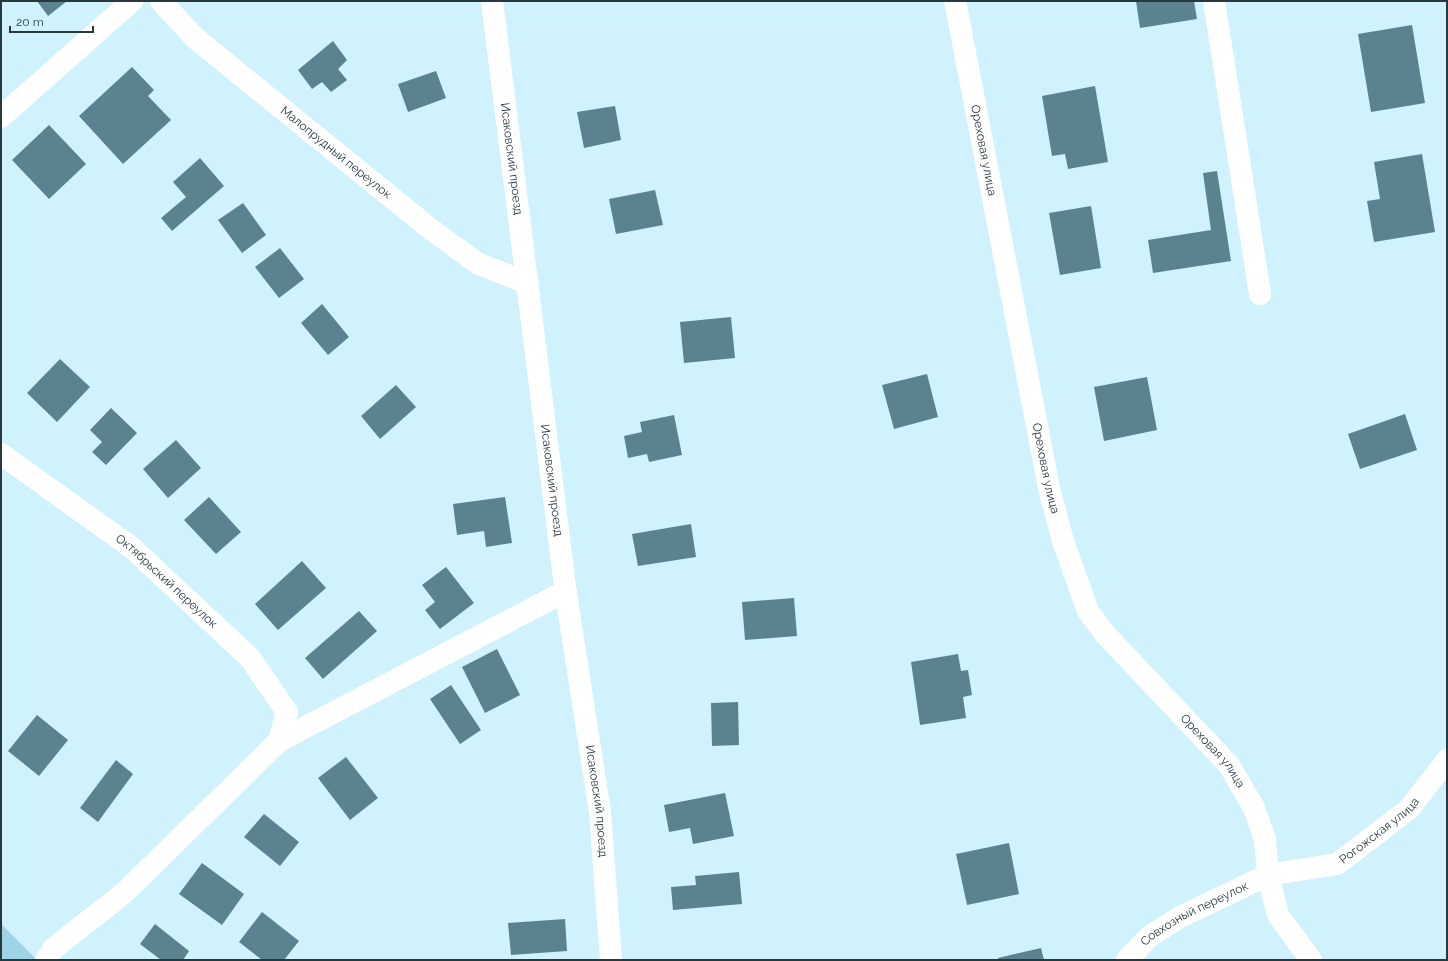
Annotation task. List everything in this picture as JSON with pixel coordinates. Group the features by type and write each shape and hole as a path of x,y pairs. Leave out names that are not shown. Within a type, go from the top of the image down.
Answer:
{"street":[{"path":"1,117 132,1"},
{"name":"Малопрудный переулок","path":"161,1 195,38 428,227 477,263 527,283"},
{"name":"Исаковский проезд","path":"492,1 566,591 600,812 611,960"},
{"name":"Ореховая улица","path":"956,1 1049,488 1063,541 1088,611 1106,635 1229,765 1254,808 1265,839 1268,875 1278,915 1311,960"},
{"path":"1214,1 1260,294"},
{"name":"Октябрьский переулок","path":"1,454 131,547 250,658 287,712 279,741"},
{"path":"46,960 54,948 124,893 279,741 566,591"},
{"name":"Рогожская улица","path":"1268,875 1337,864 1410,809 1447,760"},
{"name":"Совхозный переулок","path":"1127,960 1148,937 1180,917 1268,875"}],"shaded area":[{"path":"1,924 35,958 34,960 1,960"}],"building":[{"path":"37,1 67,1 48,16"},
{"path":"1136,1 1194,1 1197,19 1140,28"},
{"path":"1412,25 1425,103 1371,112 1358,34"},
{"path":"333,41 347,60 338,69 347,80 331,92 322,82 312,89 298,70"},
{"path":"132,67 154,90 148,96 171,120 123,164 79,116"},
{"path":"436,71 446,98 408,112 398,84"},
{"path":"1095,86 1108,162 1068,169 1065,154 1052,156 1042,96"},
{"path":"615,106 621,140 584,148 577,112"},
{"path":"49,125 86,164 49,199 12,160"},
{"path":"1422,154 1435,232 1374,242 1367,201 1380,199 1374,162"},
{"path":"200,158 224,186 172,231 161,218 186,197 173,182"},
{"path":"1217,171 1231,261 1153,273 1148,240 1211,230 1203,173"},
{"path":"655,190 663,225 616,234 609,199"},
{"path":"243,203 266,235 242,253 218,220"},
{"path":"1091,206 1101,268 1060,275 1049,213"},
{"path":"280,248 304,279 279,298 255,267"},
{"path":"322,304 349,337 328,355 301,323"},
{"path":"731,317 735,358 684,363 680,322"},
{"path":"60,359 90,387 57,422 27,393"},
{"path":"927,374 938,417 894,429 882,385"},
{"path":"1147,377 1157,430 1104,441 1094,387"},
{"path":"396,385 416,407 380,439 361,416"},
{"path":"111,408 137,433 106,465 92,452 102,442 90,430"},
{"path":"1405,414 1417,450 1360,469 1348,434"},
{"path":"674,415 682,455 649,462 647,454 628,458 624,436 642,432 640,422"},
{"path":"176,440 201,468 168,498 143,469"},
{"path":"209,497 241,532 216,554 184,520"},
{"path":"505,497 512,543 486,547 484,531 457,535 453,504"},
{"path":"691,524 696,557 638,566 632,534"},
{"path":"302,561 326,588 278,630 255,604"},
{"path":"446,567 474,603 440,629 425,610 435,602 422,585"},
{"path":"794,598 797,636 745,640 742,602"},
{"path":"359,611 377,631 323,679 305,658"},
{"path":"497,649 520,695 485,713 462,667"},
{"path":"958,654 961,671 968,670 972,695 963,697 966,718 920,725 911,662"},
{"path":"451,685 481,730 460,744 430,699"},
{"path":"738,702 739,745 712,746 711,703"},
{"path":"37,715 68,740 39,776 8,751"},
{"path":"346,757 378,798 350,820 318,778"},
{"path":"116,760 133,774 98,822 80,808"},
{"path":"725,793 734,836 693,844 690,828 669,832 664,805"},
{"path":"264,814 299,842 280,866 244,837"},
{"path":"1009,843 1019,894 967,905 956,854"},
{"path":"202,863 244,894 222,925 179,894"},
{"path":"739,872 742,904 673,910 671,887 696,885 695,876"},
{"path":"262,912 299,941 284,960 262,960 239,942"},
{"path":"565,919 567,951 511,955 508,923"},
{"path":"155,924 189,951 183,960 161,960 140,944"},
{"path":"1041,948 1044,960 999,960 998,958"}]}
